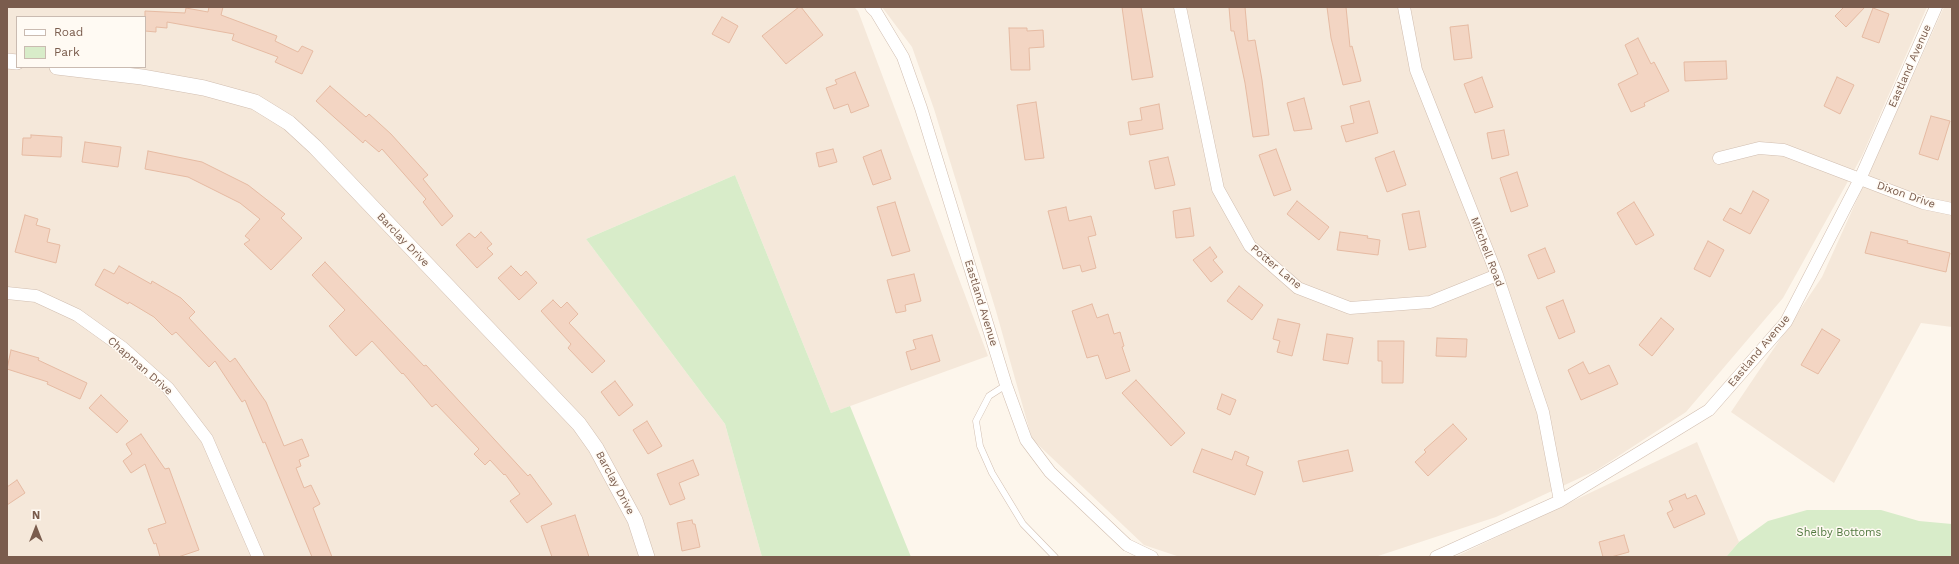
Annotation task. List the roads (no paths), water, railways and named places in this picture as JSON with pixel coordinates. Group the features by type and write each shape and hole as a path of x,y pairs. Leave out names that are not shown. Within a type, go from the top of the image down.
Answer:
{"street":[{"name":"Eastland Avenue","path":"871,7 876,12 903,57 926,122 1006,385 1026,440 1050,472 1127,545 1152,557"},
{"name":"Potter Lane","path":"1180,7 1218,189 1250,246 1298,288 1350,308 1430,302 1497,275"},
{"name":"Mitchell Road","path":"1404,7 1416,70 1497,275 1543,412 1560,501"},
{"name":"Eastland Avenue","path":"1436,557 1560,501 1709,410 1786,322 1860,179 1936,7"},
{"name":"Barclay Drive","path":"66,68 142,77 204,88 255,102 288,123 315,147 579,424 596,448 634,520 648,557"},
{"name":"Dixon Drive","path":"1719,158 1759,148 1784,150 1923,203 1952,209"},
{"name":"Chapman Drive","path":"7,293 36,296 76,315 123,348 168,388 207,439 258,557"}],"lane":[{"path":"1006,385 989,396 976,421 980,446 992,474 1023,524 1056,557"}],"park label":[{"name":"Shelby Bottoms","path":"1839,533"}]}
